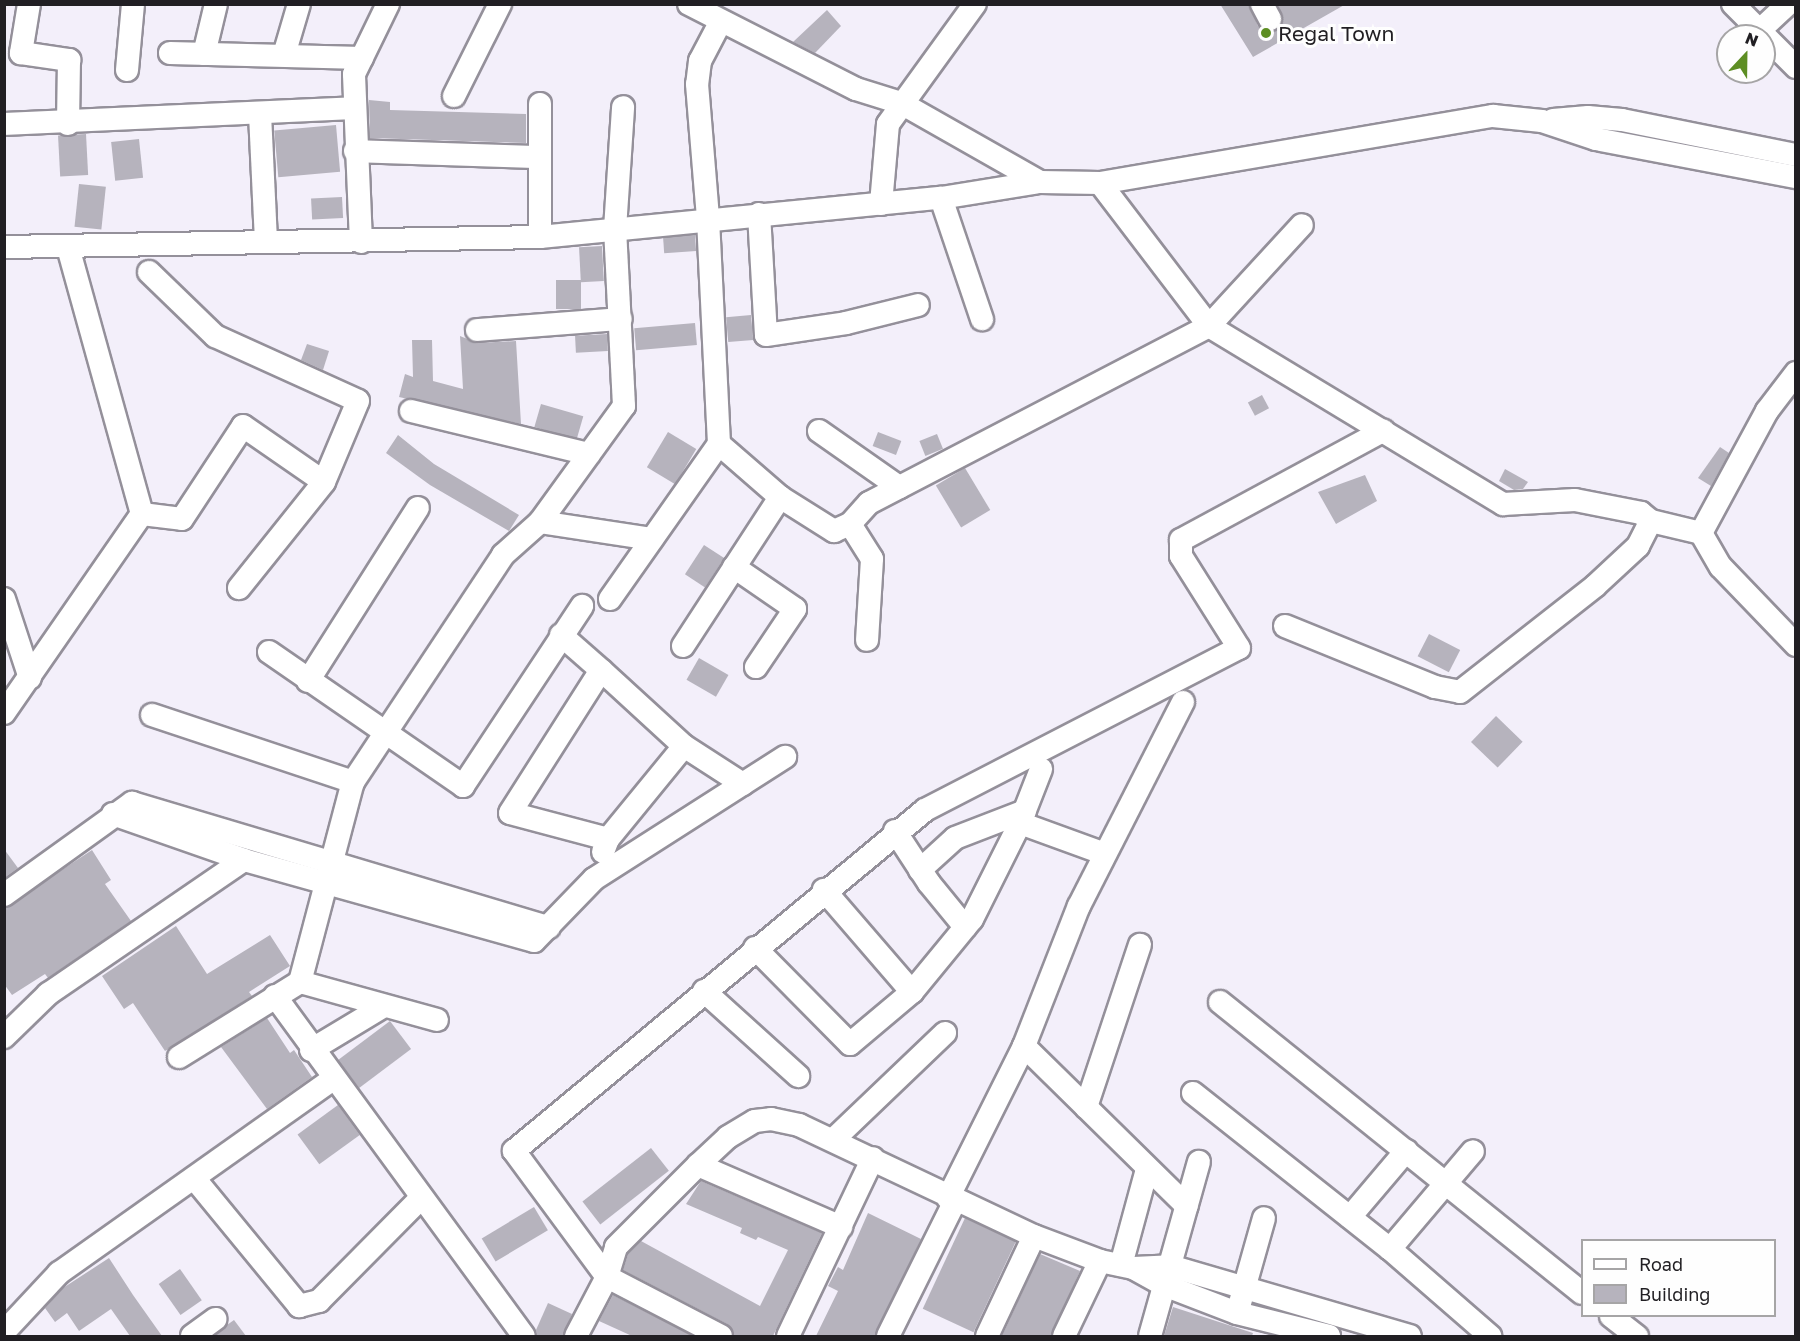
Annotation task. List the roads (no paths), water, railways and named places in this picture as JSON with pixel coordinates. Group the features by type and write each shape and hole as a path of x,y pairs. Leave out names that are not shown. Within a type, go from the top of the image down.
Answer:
{"street":[{"path":"29,4 21,53 69,60 68,124"},
{"path":"127,70 133,4"},
{"path":"204,54 216,4"},
{"path":"284,55 299,4"},
{"path":"361,242 355,151 354,74 388,4"},
{"path":"454,96 500,4"},
{"path":"881,204 888,124 901,103 975,4"},
{"path":"1733,4 1752,24"},
{"path":"1767,24 1788,4"},
{"path":"694,6 856,89 901,103 1040,182"},
{"path":"610,599 719,444 698,71 721,21"},
{"path":"1776,48 1796,68"},
{"path":"170,53 362,58"},
{"path":"540,104 540,237"},
{"path":"179,1058 300,982 331,875 353,782 503,555 540,522 624,406 615,229 623,106"},
{"path":"4,124 68,124 354,108"},
{"path":"260,114 266,242"},
{"path":"4,247 68,248 540,237 941,198 1040,182 1100,183 1493,116 1542,121 1588,117 1622,120 1796,155"},
{"path":"1542,121 1596,139 1796,177"},
{"path":"1728,165 1732,142"},
{"path":"355,151 539,157"},
{"path":"1100,183 1209,326 1503,504 1575,500 1641,513 1651,521 1701,533 1721,567 1796,645"},
{"path":"941,198 982,320"},
{"path":"759,214 766,335 846,323 918,305"},
{"path":"719,444 780,497 834,531 850,524 869,503 1209,326 1302,225"},
{"path":"4,713 142,514 68,248"},
{"path":"149,272 215,336 358,401 324,482 239,588"},
{"path":"477,330 621,319"},
{"path":"1701,533 1767,411 1796,374"},
{"path":"411,411 589,454"},
{"path":"142,514 182,519 243,426 324,482"},
{"path":"819,431 899,487"},
{"path":"721,1336 607,1277 514,1151 895,831 925,810 1239,648 1180,556 1181,540 1383,431"},
{"path":"683,646 780,497"},
{"path":"308,681 418,508"},
{"path":"1285,626 1436,687 1460,692 1594,586 1638,546 1651,521"},
{"path":"540,522 652,539"},
{"path":"850,524 872,559 867,640"},
{"path":"734,567 795,609 756,667"},
{"path":"4,600 30,678"},
{"path":"269,652 463,786 582,606"},
{"path":"561,635 684,746 743,784"},
{"path":"601,670 510,813 608,839"},
{"path":"888,1336 1024,1046 1079,906 1183,702"},
{"path":"152,715 353,782"},
{"path":"594,879 608,839 684,746"},
{"path":"4,895 113,814 132,803 331,875 534,941 594,879 785,757"},
{"path":"755,948 850,1044 912,992 965,927 1022,817 1041,769"},
{"path":"113,814 244,860 331,875"},
{"path":"920,870 955,838 1022,817 1105,854"},
{"path":"895,831 920,870 965,927"},
{"path":"4,1037 48,994 244,860"},
{"path":"824,890 912,992"},
{"path":"1086,1107 1140,945"},
{"path":"300,982 437,1020"},
{"path":"704,991 798,1076"},
{"path":"275,996 311,1050 524,1336"},
{"path":"1220,1002 1581,1292"},
{"path":"311,1050 384,1006"},
{"path":"833,1140 945,1033"},
{"path":"1024,1046 1187,1206"},
{"path":"4,1332 59,1273 333,1079"},
{"path":"1193,1093 1390,1249 1490,1336"},
{"path":"576,1336 607,1277 616,1247 728,1137 755,1121 771,1119 799,1125 833,1140 952,1199 1034,1236 1118,1265 1167,1276 1244,1288 1348,1328 1410,1336"},
{"path":"1350,1217 1406,1151"},
{"path":"1390,1249 1473,1151"},
{"path":"788,1336 873,1158"},
{"path":"1150,1336 1199,1162"},
{"path":"698,1166 841,1227"},
{"path":"1064,1336 1118,1265 1147,1169"},
{"path":"194,1178 299,1306 319,1301 421,1198"},
{"path":"1237,1313 1264,1218"},
{"path":"987,1336 1034,1236"},
{"path":"1167,1276 1237,1313 1329,1336"},
{"path":"1612,1317 1637,1336"},
{"path":"192,1336 215,1319"}],"place":[{"name":"Regal Town","path":"1266,33"}]}
